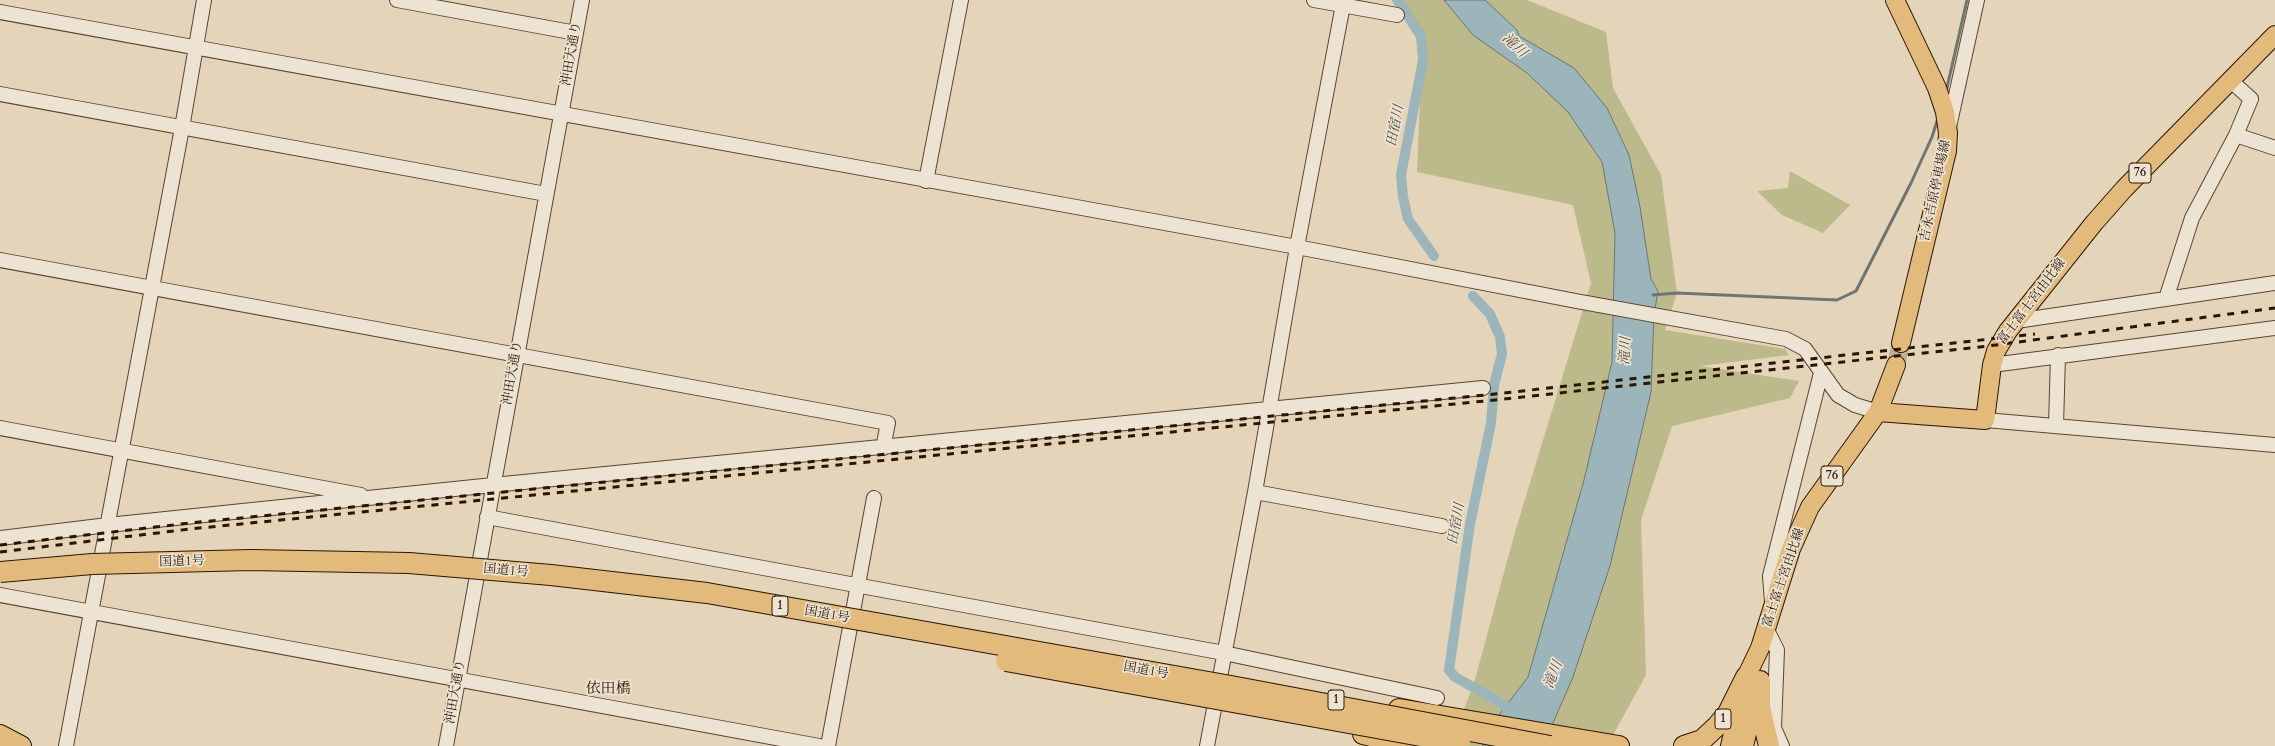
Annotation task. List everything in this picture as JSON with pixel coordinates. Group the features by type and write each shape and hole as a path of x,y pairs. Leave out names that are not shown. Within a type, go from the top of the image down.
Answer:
{"highway":[{"name":"国道1号","path":"0,572 92,564 251,560 409,564 544,574 707,593 1230,694 1474,746"},
{"name":"国道1号","path":"0,585 96,577 265,573 447,579 551,587 665,600 1550,746"},
{"name":"1","path":"1684,746 1702,740 1717,726 1753,679"},
{"path":"1753,679 1769,746"},
{"name":"1","path":"1230,694 1441,714 1616,745"},
{"name":"1","path":"1230,694 1412,746"},
{"path":"0,735 21,746"}],"main road":[{"name":"吉永吉原停車場線","path":"1895,0 1937,88 1945,112 1948,133 1947,151 1901,343"},
{"name":"富士富士宮由比線","path":"1986,420 1992,365 2000,342 2104,212 2275,35"},
{"path":"1896,365 1878,412 1986,420"},
{"name":"富士富士宮由比線","path":"1744,746 1753,679 1760,648 1767,630 1791,549 1810,507 1878,412"},
{"name":"富士富士宮由比線","path":"1730,746 1753,679"},
{"path":"0,743 3,746"}],"street":[{"path":"66,746 182,128 204,0"},
{"path":"397,0 576,33"},
{"name":"沖田大通り","path":"446,746 582,0"},
{"path":"926,181 961,0"},
{"path":"1314,0 1397,15"},
{"path":"1948,133 1977,0"},
{"path":"1207,746 1270,409 1297,247 1343,5"},
{"path":"0,12 926,181 1297,247 1576,301 1786,339 1805,349 1838,395 1855,405 1878,412"},
{"path":"2166,299 2192,218 2236,135 2251,100 2230,80"},
{"path":"0,94 546,194"},
{"path":"2236,135 2275,148"},
{"path":"0,260 888,423 883,448"},
{"path":"2016,321 2275,283"},
{"path":"1992,365 2058,355 2275,328"},
{"path":"2056,426 2058,355"},
{"path":"1772,611 1770,576 1821,373"},
{"path":"0,538 108,525 493,485 883,448 1483,388"},
{"path":"1986,420 2275,445"},
{"path":"0,428 377,498"},
{"path":"1255,492 1442,526"},
{"path":"1791,495 1810,507"},
{"path":"828,746 874,498"},
{"path":"487,517 1224,653 1437,698"},
{"path":"0,595 819,746"},
{"path":"1767,630 1777,650 1774,728 1782,746"}],"shaded area":[{"path":"1397,0 1527,0 1606,32 1613,88 1661,175 1677,293 1665,330 1785,349 1789,355 1700,366 1799,381 1790,398 1672,426 1641,520 1646,675 1607,746 1450,746 1474,683 1515,532 1591,283 1573,205 1417,172 1422,48"},
{"path":"1790,171 1850,205 1823,233 1782,215 1757,191 1788,188"}],"water":[{"name":"滝川","path":"1444,0 1485,0 1517,30 1519,36 1574,68 1607,108 1629,155 1640,207 1651,279 1658,291 1654,315 1651,392 1610,566 1573,677 1543,746 1482,746 1499,715 1528,677 1584,480 1612,362 1615,233 1602,162 1568,112 1527,73 1473,35"}],"waterway":[{"name":"田宿川","path":"1397,0 1421,36 1423,60 1401,175 1403,197 1408,219 1434,256"},
{"path":"1946,92 1967,0"},
{"path":"1653,295 1677,293 1837,300 1856,291 1911,183 1932,137 1938,118"},
{"name":"田宿川","path":"1473,296 1490,314 1500,337 1502,354 1494,385 1491,423 1470,524 1449,670 1455,677 1503,704 1515,716"}],"tunnel":[{"path":"1896,365 1901,343"}],"railway":[{"path":"0,552 190,529 1495,400 1988,346 2275,308"},
{"path":"0,545 190,523 1495,394 2035,334"}],"district":[{"name":"依田橋","path":"608,690"}]}
